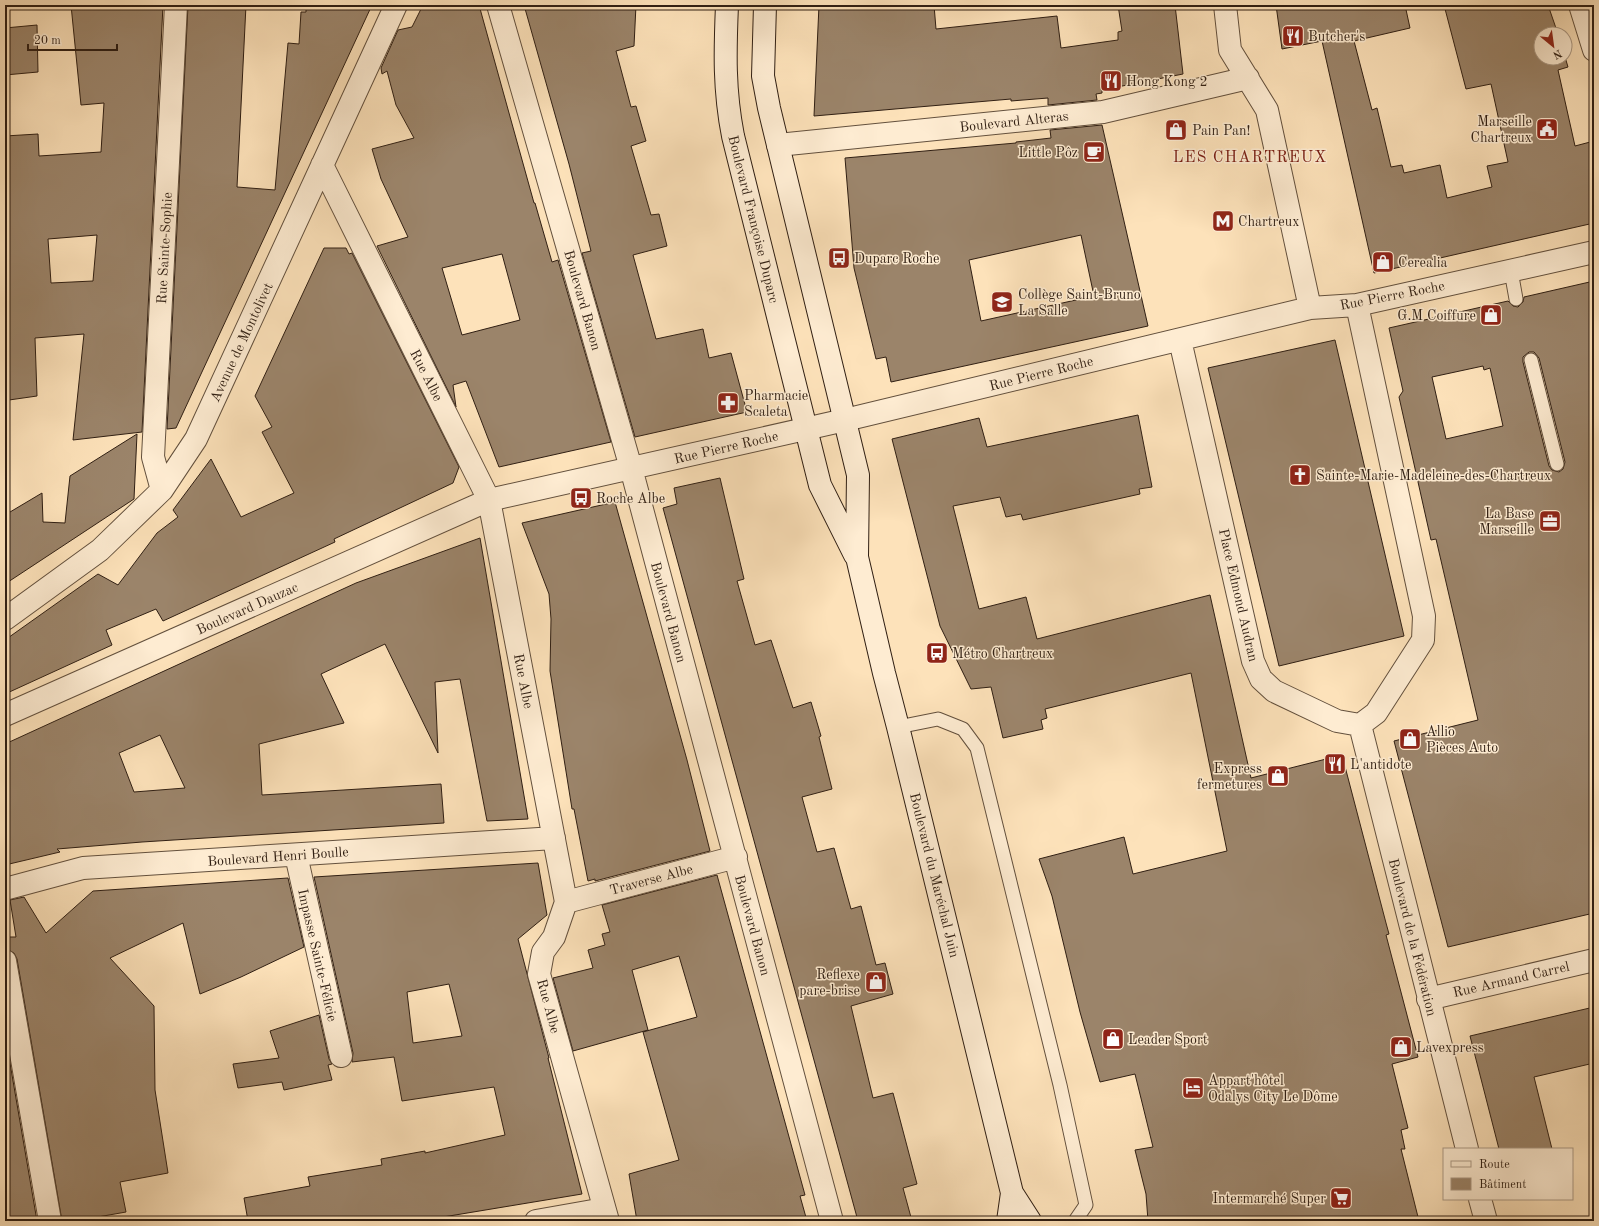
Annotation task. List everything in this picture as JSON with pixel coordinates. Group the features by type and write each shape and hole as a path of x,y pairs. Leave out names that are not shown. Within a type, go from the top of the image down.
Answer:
{"street":[{"name":"Rue Sainte-Sophie","path":"162,490 153,457 176,5"},
{"name":"Avenue de Montolivet","path":"5,619 100,550 162,490 196,439 396,5"},
{"name":"Boulevard Banon","path":"498,5 631,468 832,1221"},
{"name":"Boulevard Françoise Duparc","path":"727,5 724,72 728,110 806,429"},
{"path":"765,5 763,76 778,145 845,420"},
{"path":"1224,5 1230,50 1268,110 1310,308"},
{"path":"1580,5 1594,50"},
{"name":"Boulevard Alteras","path":"778,145 1103,112 1248,78"},
{"name":"Rue Albe","path":"322,165 489,500 566,902 554,937 543,952 539,974 606,1215"},
{"name":"Rue Pierre Roche","path":"489,500 845,420 1310,308 1357,305 1594,252"},
{"path":"1357,305 1424,616 1423,640 1376,713 1360,725"},
{"name":"Place Edmond Audran","path":"1180,340 1252,661 1262,679 1274,691 1337,721 1360,725"},
{"name":"Boulevard du Maréchal Juin","path":"845,420 858,475 857,557 884,673 1012,1193 1030,1221"},
{"name":"Boulevard du Maréchal Juin","path":"806,429 820,485 857,557"},
{"name":"Boulevard Dauzac","path":"5,715 489,500"},
{"name":"Boulevard de la Fédération","path":"1360,725 1467,1148"},
{"name":"Boulevard Henri Boulle","path":"5,889 83,868 554,838"},
{"name":"Impasse Sainte-Félicie","path":"296,855 341,1056"},
{"name":"Traverse Albe","path":"566,902 736,857"},
{"name":"Rue Armand Carrel","path":"1428,999 1594,960"},
{"path":"5,961 50,1221"},
{"name":"Boulevard du Maréchal Juin","path":"1008,1221 1012,1193"},
{"path":"1480,1200 1486,1221"},
{"path":"536,1221 606,1215"}],"lane":[{"path":"1511,271 1516,299"},
{"path":"1531,360 1557,464"},
{"path":"898,727 938,719 963,728 977,748 1060,1085 1086,1205 1075,1221"}],"building":[{"path":"71,5 163,5 142,432 73,440 84,334 35,338 37,396 9,400 5,342 5,136 38,134 39,156 101,152 104,103 81,105","holes":["97,235 93,281 51,283 48,239"]},
{"path":"188,5 246,5 237,187 275,190 288,43 299,44 301,12 306,12 306,5 372,5 176,428 167,429"},
{"path":"423,5 479,5 534,203 552,262 558,260 611,442 499,467 466,381 453,385 456,407 377,246 408,237 381,179 372,149 414,138 396,105 387,71 382,74 381,68 398,30 412,27","holes":["502,254 520,320 462,335 442,268"]},
{"path":"524,5 636,5 634,46 616,51 631,107 636,106 646,141 631,146 651,215 659,214 667,246 633,255 656,339 703,329 709,358 731,353 747,412 635,437 582,253 591,251 569,164"},
{"path":"819,5 934,5 936,29 1057,16 1061,48 1118,40 1118,32 1122,31 1118,5 1175,5 1183,74 1102,90 1102,93 1096,94 1097,100 1048,105 1048,98 1011,101 1011,99 814,116"},
{"path":"1276,5 1405,5 1410,28 1354,41 1372,110 1377,108 1391,167 1402,165 1404,173 1440,165 1447,198 1492,187 1487,166 1508,162 1491,84 1466,89 1444,5 1548,5 1555,26 1533,26 1533,66 1568,66 1558,70 1575,146 1594,141 1594,223 1374,273 1322,41 1282,49"},
{"path":"37,25 38,72 5,75 5,28"},
{"path":"1102,125 1148,326 891,382 886,357 876,359 854,268 845,158 1016,143 1051,138 1050,130","holes":["1081,235 1094,296 981,321 969,260"]},
{"path":"324,248 346,248 349,254 352,253 459,467 453,483 334,539 335,542 163,621 156,609 106,630 112,645 5,694 5,640 98,574 118,585 157,533 178,517 173,510 211,459 241,517 294,493 262,432 272,427 255,396"},
{"path":"1594,281 1594,913 1448,947 1394,741 1478,720 1436,539 1431,540 1399,397 1403,391 1389,328 1508,301 1513,306 1518,307 1523,302 1524,297","holes":["1529,352 1534,352 1539,358 1565,462 1563,469 1559,472 1552,470 1549,466 1523,362 1523,357","1483,366 1484,370 1490,368 1503,426 1446,439 1432,377"]},
{"name":"Sainte-Marie-Madeleine-des-Chartreux","path":"1335,340 1404,636 1279,666 1208,368"},
{"path":"1138,415 1152,487 1139,489 1140,494 1023,520 1021,514 1006,517 1000,497 953,506 979,609 1026,597 1037,639 1210,595 1251,778 1342,755 1389,934 1386,935 1418,1057 1392,1064 1408,1128 1401,1130 1405,1149 1401,1149 1419,1221 1148,1221 1146,1194 1135,1150 1153,1147 1135,1074 1100,1082 1080,1012 1052,896 1039,859 1124,837 1133,874 1227,851 1191,673 1045,709 1047,718 1041,720 1043,729 1003,738 991,687 971,689 940,626 892,439 979,418 987,447"},
{"path":"137,434 134,499 5,584 5,515 42,493 43,522 65,523 70,476"},
{"path":"720,478 744,579 737,581 755,645 771,640 793,708 811,702 821,736 819,737 832,789 802,797 817,852 834,848 851,909 861,906 876,965 885,963 893,994 851,1006 873,1098 893,1093 917,1184 903,1188 912,1221 858,1221 663,508 677,504 674,488"},
{"path":"615,502 687,760 710,851 595,881 595,879 588,881 574,809 572,809 550,671 551,619 549,594 522,523"},
{"path":"480,538 528,819 487,821 460,679 435,682 438,753 385,644 321,674 344,723 259,744 262,795 441,784 444,823 142,842 57,849 60,852 5,865 5,744 356,583","holes":["160,735 185,788 134,792 119,753"]},
{"path":"538,863 547,915 518,939 582,1194 419,1221 248,1221 244,1198 310,1186 308,1177 382,1165 381,1159 425,1151 425,1153 505,1135 494,1087 402,1101 394,1057 352,1062 353,1053 314,877","holes":["449,984 462,1036 413,1043 407,992"]},
{"path":"717,875 805,1195 800,1196 807,1221 637,1221 629,1174 679,1160 643,1032 697,1017 679,956 632,970 648,1030 573,1051 553,978 593,968 588,950 605,945 602,934 610,932 602,905"},
{"path":"288,878 304,947 241,977 200,994 183,923 110,958 154,1006 155,1090 168,1173 120,1182 126,1212 75,1221 62,1221 17,959 14,953 5,949 5,937 16,937 10,900 24,897 46,933 93,891"},
{"path":"1594,1007 1594,1063 1534,1077 1552,1148 1499,1148 1470,1036"},
{"path":"319,1015 329,1059 332,1064 328,1065 332,1080 284,1090 282,1082 238,1088 233,1064 279,1058 270,1031"},
{"path":"5,1034 37,1221 5,1221"}],"place":[{"name":"Butcher's","path":"1293,36"},
{"name":"Hong Kong 2","path":"1111,81"},
{"name":"Marseille Chartreux","path":"1547,129"},
{"name":"Pain Pan!","path":"1176,130"},
{"name":"Little Pôz","path":"1094,152"},
{"name":"Chartreux","path":"1223,221"},
{"name":"Duparc Roche","path":"839,258"},
{"name":"Cerealia","path":"1383,262"},
{"name":"Collège Saint-Bruno La Salle","path":"1002,302"},
{"name":"G.M Coiffure","path":"1491,315"},
{"name":"Pharmacie Scaleta","path":"728,403"},
{"name":"Sainte-Marie-Madeleine-des-Chartreux","path":"1300,475"},
{"name":"Roche Albe","path":"581,498"},
{"name":"La Base Marseille","path":"1550,521"},
{"name":"Métro Chartreux","path":"937,653"},
{"name":"Allio Pièces Auto","path":"1410,739"},
{"name":"L'antidote","path":"1335,764"},
{"name":"Express fermetures","path":"1278,776"},
{"name":"Reflexe pare-brise","path":"876,982"},
{"name":"Leader Sport","path":"1113,1039"},
{"name":"Lavexpress","path":"1401,1047"},
{"name":"Appart'hôtel Odalys City Le Dôme","path":"1193,1088"},
{"name":"Intermarché Super","path":"1341,1198"}],"district":[{"name":"LES CHARTREUX","path":"1250,156"}]}
